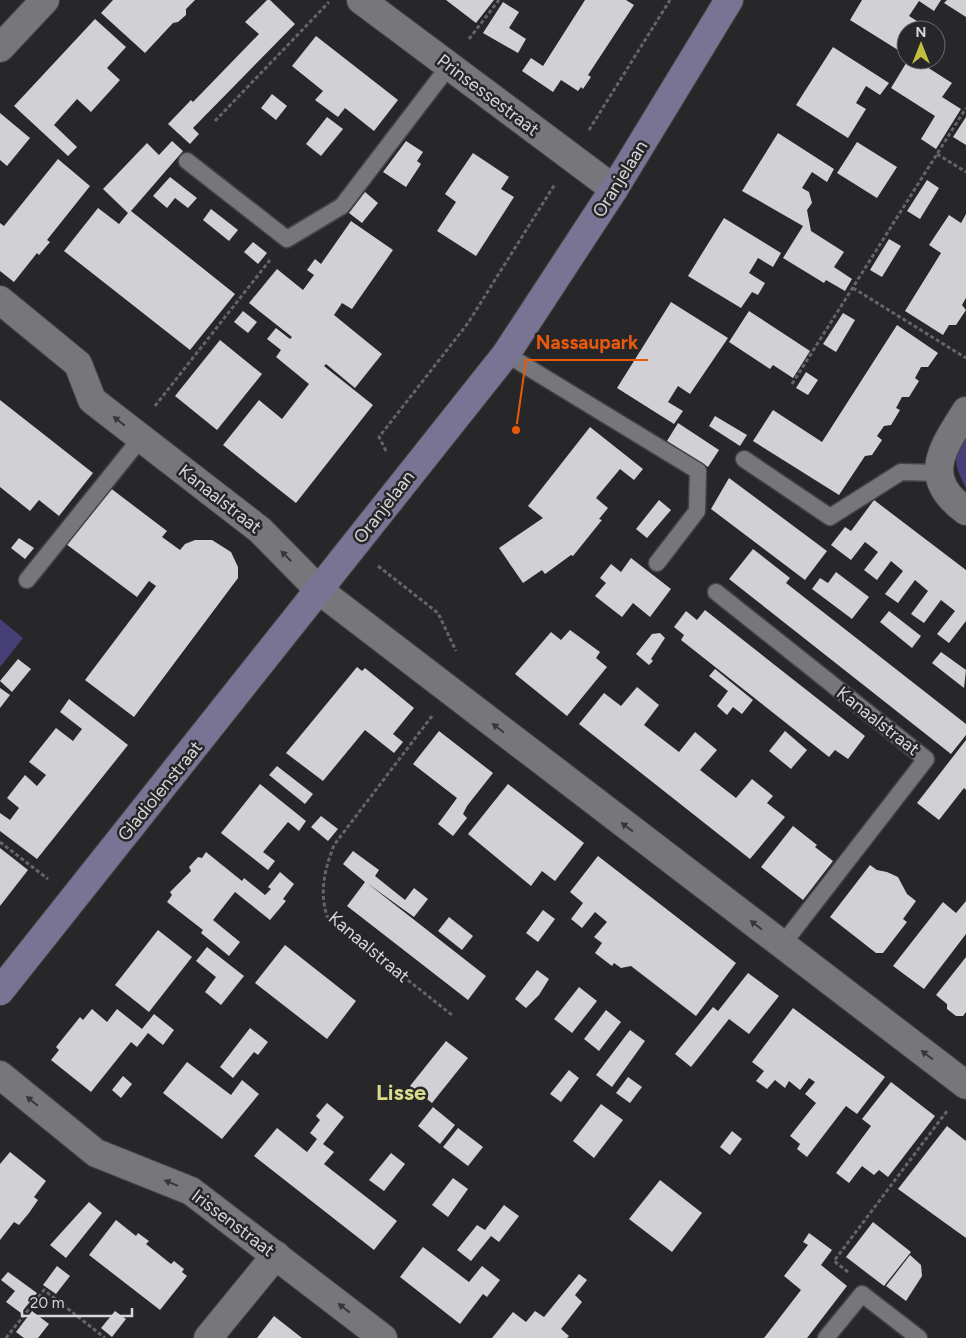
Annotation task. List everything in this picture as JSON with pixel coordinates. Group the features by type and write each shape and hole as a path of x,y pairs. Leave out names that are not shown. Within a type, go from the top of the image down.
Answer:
{"main road":[{"name":"Oranjelaan","path":"320,591 401,483 506,354 614,189 729,0"},
{"name":"Gladiolenstraat","path":"0,991 320,591"}],"street":[{"path":"0,48 45,0"},
{"name":"Prinsessestraat","path":"361,0 614,189"},
{"name":"Kanaalstraat","path":"0,300 78,364 92,400 260,530 320,591 966,1085"},
{"path":"966,411 942,449 938,474 952,500 966,511"},
{"name":"Irissenstraat","path":"0,1075 96,1153 191,1191 383,1338"},
{"path":"208,1338 276,1255"}],"lane":[{"path":"188,161 287,239 342,206 449,66"},
{"path":"506,354 698,471 697,511 657,563"},
{"path":"27,580 138,435"},
{"path":"744,459 830,517 901,472 938,474"},
{"name":"Kanaalstraat","path":"716,592 926,760 782,945"},
{"path":"826,1338 862,1294 919,1338"}],"path":[{"path":"215,121 331,0"},
{"path":"449,66 500,0"},
{"path":"401,483 379,437 468,323 670,0"},
{"path":"792,384 966,108"},
{"path":"937,154 966,172"},
{"path":"138,435 287,239"},
{"path":"853,288 966,358"},
{"path":"353,547 438,612 459,657"},
{"name":"Kanaalstraat","path":"450,692 334,845 325,869 322,901 327,916 452,1015"},
{"path":"0,842 74,899"},
{"path":"862,1294 857,1279 834,1261 948,1111"},
{"path":"6,1338 44,1290 105,1338"}],"shaded area":[{"path":"966,436 966,488 959,474 956,462 958,450"},
{"path":"0,619 23,638 0,667"}],"building":[{"path":"113,0 195,0 186,9 186,15 178,22 173,23 145,53 101,13"},
{"path":"267,0 270,0 295,24 193,128 199,134 190,144 168,124 191,100 193,102 259,34 245,22"},
{"path":"446,0 494,0 476,23"},
{"path":"585,0 626,0 634,5 588,75 591,77 583,89 581,87 578,91 561,80 553,92 522,71 531,58 543,66"},
{"path":"862,0 941,0 934,11 919,1 909,16 915,20 896,20 896,49 850,20"},
{"path":"947,0 966,0 966,17 944,3"},
{"path":"503,2 519,12 509,28 526,39 518,53 483,33"},
{"path":"95,19 126,47 107,68 120,80 91,112 77,99 54,125 77,147 68,156 14,106"},
{"path":"316,36 398,100 374,131 345,108 338,117 315,100 323,91 292,66"},
{"path":"833,47 889,83 880,95 866,86 856,103 866,109 848,138 796,105"},
{"path":"902,70 932,70 952,83 942,97 961,109 936,149 921,139 935,116 891,88"},
{"path":"272,94 287,106 276,120 261,108"},
{"path":"0,113 30,138 7,166 0,160"},
{"path":"327,117 343,129 321,156 306,144"},
{"path":"966,117 966,145 953,137"},
{"path":"778,133 834,169 827,182 812,172 802,188 809,192 812,203 807,210 811,231 844,252 834,267 852,279 845,291 826,280 824,283 783,258 803,226 742,191"},
{"path":"172,141 183,151 131,211 235,294 190,350 64,251 98,208 119,224 128,213 103,189 147,143 159,155"},
{"path":"406,141 423,152 417,161 421,164 406,187 383,172"},
{"path":"857,142 897,167 877,198 837,173"},
{"path":"473,153 509,177 501,189 514,197 476,256 437,231 456,202 445,194"},
{"path":"58,159 90,186 47,240 50,242 39,255 37,253 14,282 0,271 0,223 4,226"},
{"path":"170,177 197,198 188,208 175,198 167,208 153,196"},
{"path":"927,180 939,188 920,219 907,211"},
{"path":"365,192 378,203 362,223 349,213"},
{"path":"211,209 238,230 229,241 203,220"},
{"path":"966,214 966,298 962,305 966,310 956,325 949,325 943,335 905,311 941,253 929,245 949,215 961,223"},
{"path":"724,218 781,253 773,267 758,258 749,273 765,283 758,295 752,292 741,308 688,276"},
{"path":"351,221 393,250 352,309 342,303 334,315 382,354 355,388 326,364 324,366 373,405 296,503 223,445 259,400 282,419 309,384 276,357 281,350 267,339 276,328 290,339 292,337 249,303 277,269 303,290 314,275 307,270 315,259 321,264"},
{"path":"889,239 901,246 882,277 870,270"},
{"path":"253,242 267,253 258,264 244,252"},
{"path":"671,302 728,338 690,394 678,386 668,402 683,411 674,424 617,388"},
{"path":"243,311 257,322 248,333 234,322"},
{"path":"749,311 810,351 793,378 773,365 770,369 729,342"},
{"path":"843,313 855,320 836,352 823,344"},
{"path":"897,325 938,353 928,367 921,367 915,378 919,381 909,397 902,397 896,408 900,410 891,425 884,426 877,436 882,440 872,455 865,456 839,495 753,441 773,410 822,442"},
{"path":"220,340 262,374 217,430 175,396"},
{"path":"806,372 818,380 808,395 796,388"},
{"path":"0,400 93,473 59,516 39,500 30,511 0,487"},
{"path":"715,416 747,435 740,446 709,426"},
{"path":"678,423 719,450 708,467 667,441"},
{"path":"590,427 643,469 634,480 620,469 596,498 608,508 599,519 602,520 573,556 571,555 545,574 542,570 523,583 499,548 543,518 528,506"},
{"path":"729,478 827,551 805,580 711,509"},
{"path":"109,487 167,531 162,537 180,550 185,544 195,540 212,540 231,552 238,567 238,578 134,717 85,680 156,586 149,581 137,597 66,544"},
{"path":"659,500 671,510 647,538 636,529"},
{"path":"874,500 966,570 966,621 949,643 937,634 955,611 941,600 924,623 911,614 928,591 915,580 898,603 885,594 903,571 891,561 877,580 864,570 878,552 865,542 851,560 831,545 845,527 851,531"},
{"path":"19,538 34,548 25,559 11,548"},
{"path":"753,549 790,578 786,583 966,724 966,735 951,754 729,579"},
{"path":"631,558 671,589 650,617 633,603 622,617 595,596 606,583 600,578 611,564 621,572"},
{"path":"836,572 869,597 852,619 812,589 820,578 828,583"},
{"path":"705,610 865,736 848,759 835,750 829,757 681,640 684,635 674,627 686,611 697,620"},
{"path":"889,611 921,636 912,648 880,622"},
{"path":"570,630 600,652 596,658 607,667 567,716 515,674 551,632 561,640"},
{"path":"660,633 665,638 649,665 636,654 652,634"},
{"path":"941,652 966,670 964,688 932,663"},
{"path":"18,659 31,669 12,692 0,681"},
{"path":"357,667 362,671 365,668 414,708 393,734 403,742 394,753 365,730 323,781 286,753"},
{"path":"715,669 753,700 742,714 733,707 727,715 717,706 728,691 709,676"},
{"path":"637,687 659,705 644,725 679,752 695,732 717,750 700,770 736,798 752,779 773,796 767,803 785,817 750,859 579,724 604,693 621,706"},
{"path":"0,688 10,695 0,708"},
{"path":"69,699 128,745 37,859 0,831 0,813 10,820 19,808 7,798 25,775 37,786 46,775 29,762 56,728 73,741 82,729 60,712"},
{"path":"439,731 493,773 467,806 463,814 467,818 453,836 438,824 457,798 413,764"},
{"path":"785,731 807,750 791,769 769,751"},
{"path":"966,740 966,790 964,788 939,820 917,803"},
{"path":"277,766 313,794 305,804 269,775"},
{"path":"260,784 306,821 299,831 288,822 263,852 275,861 268,870 221,833"},
{"path":"508,784 584,843 555,881 542,871 531,886 468,834"},
{"path":"321,816 338,829 328,841 311,827"},
{"path":"793,826 817,845 815,847 833,861 803,900 761,867"},
{"path":"0,848 28,870 0,906"},
{"path":"353,851 379,870 375,876 405,900 414,888 428,899 414,917 367,883 486,976 468,1000 347,906 365,882 343,864"},
{"path":"206,852 242,881 244,878 265,895 271,889 268,887 280,872 294,884 283,899 286,901 270,920 235,892 213,920 240,942 229,956 201,933 203,930 167,902 172,895 170,892 191,871 189,867 198,857 202,858"},
{"path":"598,856 736,963 696,1016 631,966 621,968 614,963 612,966 595,953 602,943 594,937 607,922 595,912 582,928 571,919 583,903 570,892"},
{"path":"870,865 877,870 898,877 907,894 916,901 903,919 907,922 883,953 876,953 830,917"},
{"path":"966,901 966,934 924,989 893,966 943,902 956,913"},
{"path":"543,910 555,919 538,942 526,933"},
{"path":"449,917 473,936 462,950 438,931"},
{"path":"158,930 192,957 149,1012 115,985"},
{"path":"285,945 356,1001 327,1039 255,983"},
{"path":"207,947 244,976 221,1005 205,992 216,977 196,961"},
{"path":"966,957 966,1012 963,1016 956,1016 947,1009 947,1004 936,995"},
{"path":"537,970 549,979 539,995 526,1008 515,999"},
{"path":"748,973 779,996 749,1034 729,1019 691,1067 675,1054 713,1007 718,1011"},
{"path":"579,987 597,1001 572,1033 554,1019"},
{"path":"793,1008 885,1077 857,1114 846,1106 807,1157 797,1149 800,1144 790,1136 816,1103 805,1094 815,1082 809,1078 800,1090 789,1081 785,1088 775,1080 767,1089 756,1081 764,1071 752,1062"},
{"path":"92,1009 107,1022 117,1009 142,1029 154,1014 174,1030 163,1045 148,1033 137,1047 131,1042 91,1092 51,1060 59,1050 56,1047 80,1017 83,1020"},
{"path":"606,1010 621,1022 599,1051 584,1039"},
{"path":"250,1028 268,1042 258,1055 254,1052 233,1078 220,1067"},
{"path":"630,1030 645,1041 612,1087 596,1075"},
{"path":"446,1041 468,1058 432,1103 410,1086"},
{"path":"187,1062 231,1095 242,1080 259,1094 222,1139 163,1093"},
{"path":"569,1070 579,1078 561,1102 550,1094"},
{"path":"123,1076 132,1084 121,1098 112,1090"},
{"path":"628,1077 642,1087 630,1103 616,1093"},
{"path":"891,1082 935,1116 888,1177 879,1170 874,1175 862,1166 849,1183 836,1173 871,1126 862,1119"},
{"path":"327,1103 344,1117 323,1144 334,1152 324,1164 397,1221 374,1250 254,1156 277,1128 307,1152 317,1139 310,1133 320,1120 316,1116"},
{"path":"601,1104 623,1120 594,1158 573,1141"},
{"path":"433,1107 455,1125 440,1144 418,1126"},
{"path":"947,1126 966,1141 966,1238 898,1189"},
{"path":"458,1128 483,1147 468,1166 443,1147"},
{"path":"732,1131 742,1139 730,1155 720,1147"},
{"path":"10,1152 46,1181 34,1197 38,1200 29,1213 19,1225 14,1222 0,1240 0,1164"},
{"path":"391,1153 405,1164 384,1191 369,1180"},
{"path":"453,1178 468,1189 448,1217 432,1205"},
{"path":"660,1180 702,1213 672,1252 629,1219"},
{"path":"89,1202 102,1213 66,1258 50,1245"},
{"path":"504,1205 519,1216 499,1242 491,1236 471,1261 457,1250 477,1225 485,1230"},
{"path":"116,1220 136,1236 138,1233 149,1241 146,1244 171,1264 174,1261 184,1269 182,1272 187,1276 160,1310 89,1255"},
{"path":"873,1222 911,1252 884,1286 846,1257"},
{"path":"809,1233 832,1250 821,1265 847,1286 807,1338 764,1338 801,1290 784,1276 808,1245 803,1242"},
{"path":"423,1247 469,1282 482,1266 500,1280 487,1297 483,1294 460,1324 400,1277"},
{"path":"910,1255 921,1265 922,1276 906,1301 886,1286"},
{"path":"57,1266 70,1276 56,1294 43,1285"},
{"path":"8,1272 37,1293 21,1313 6,1302 15,1291 1,1280"},
{"path":"579,1274 587,1280 575,1295 582,1302 561,1329 569,1336 567,1338 492,1338 513,1312 526,1322 535,1311 544,1317"},
{"path":"32,1311 49,1324 38,1338 24,1338 16,1332"},
{"path":"115,1311 126,1319 112,1337 101,1328"},
{"path":"274,1316 302,1338 257,1338"}],"place":[{"name":"Nassaupark","path":"516,430"}],"district":[{"name":"Lisse","path":"401,1092"}]}
